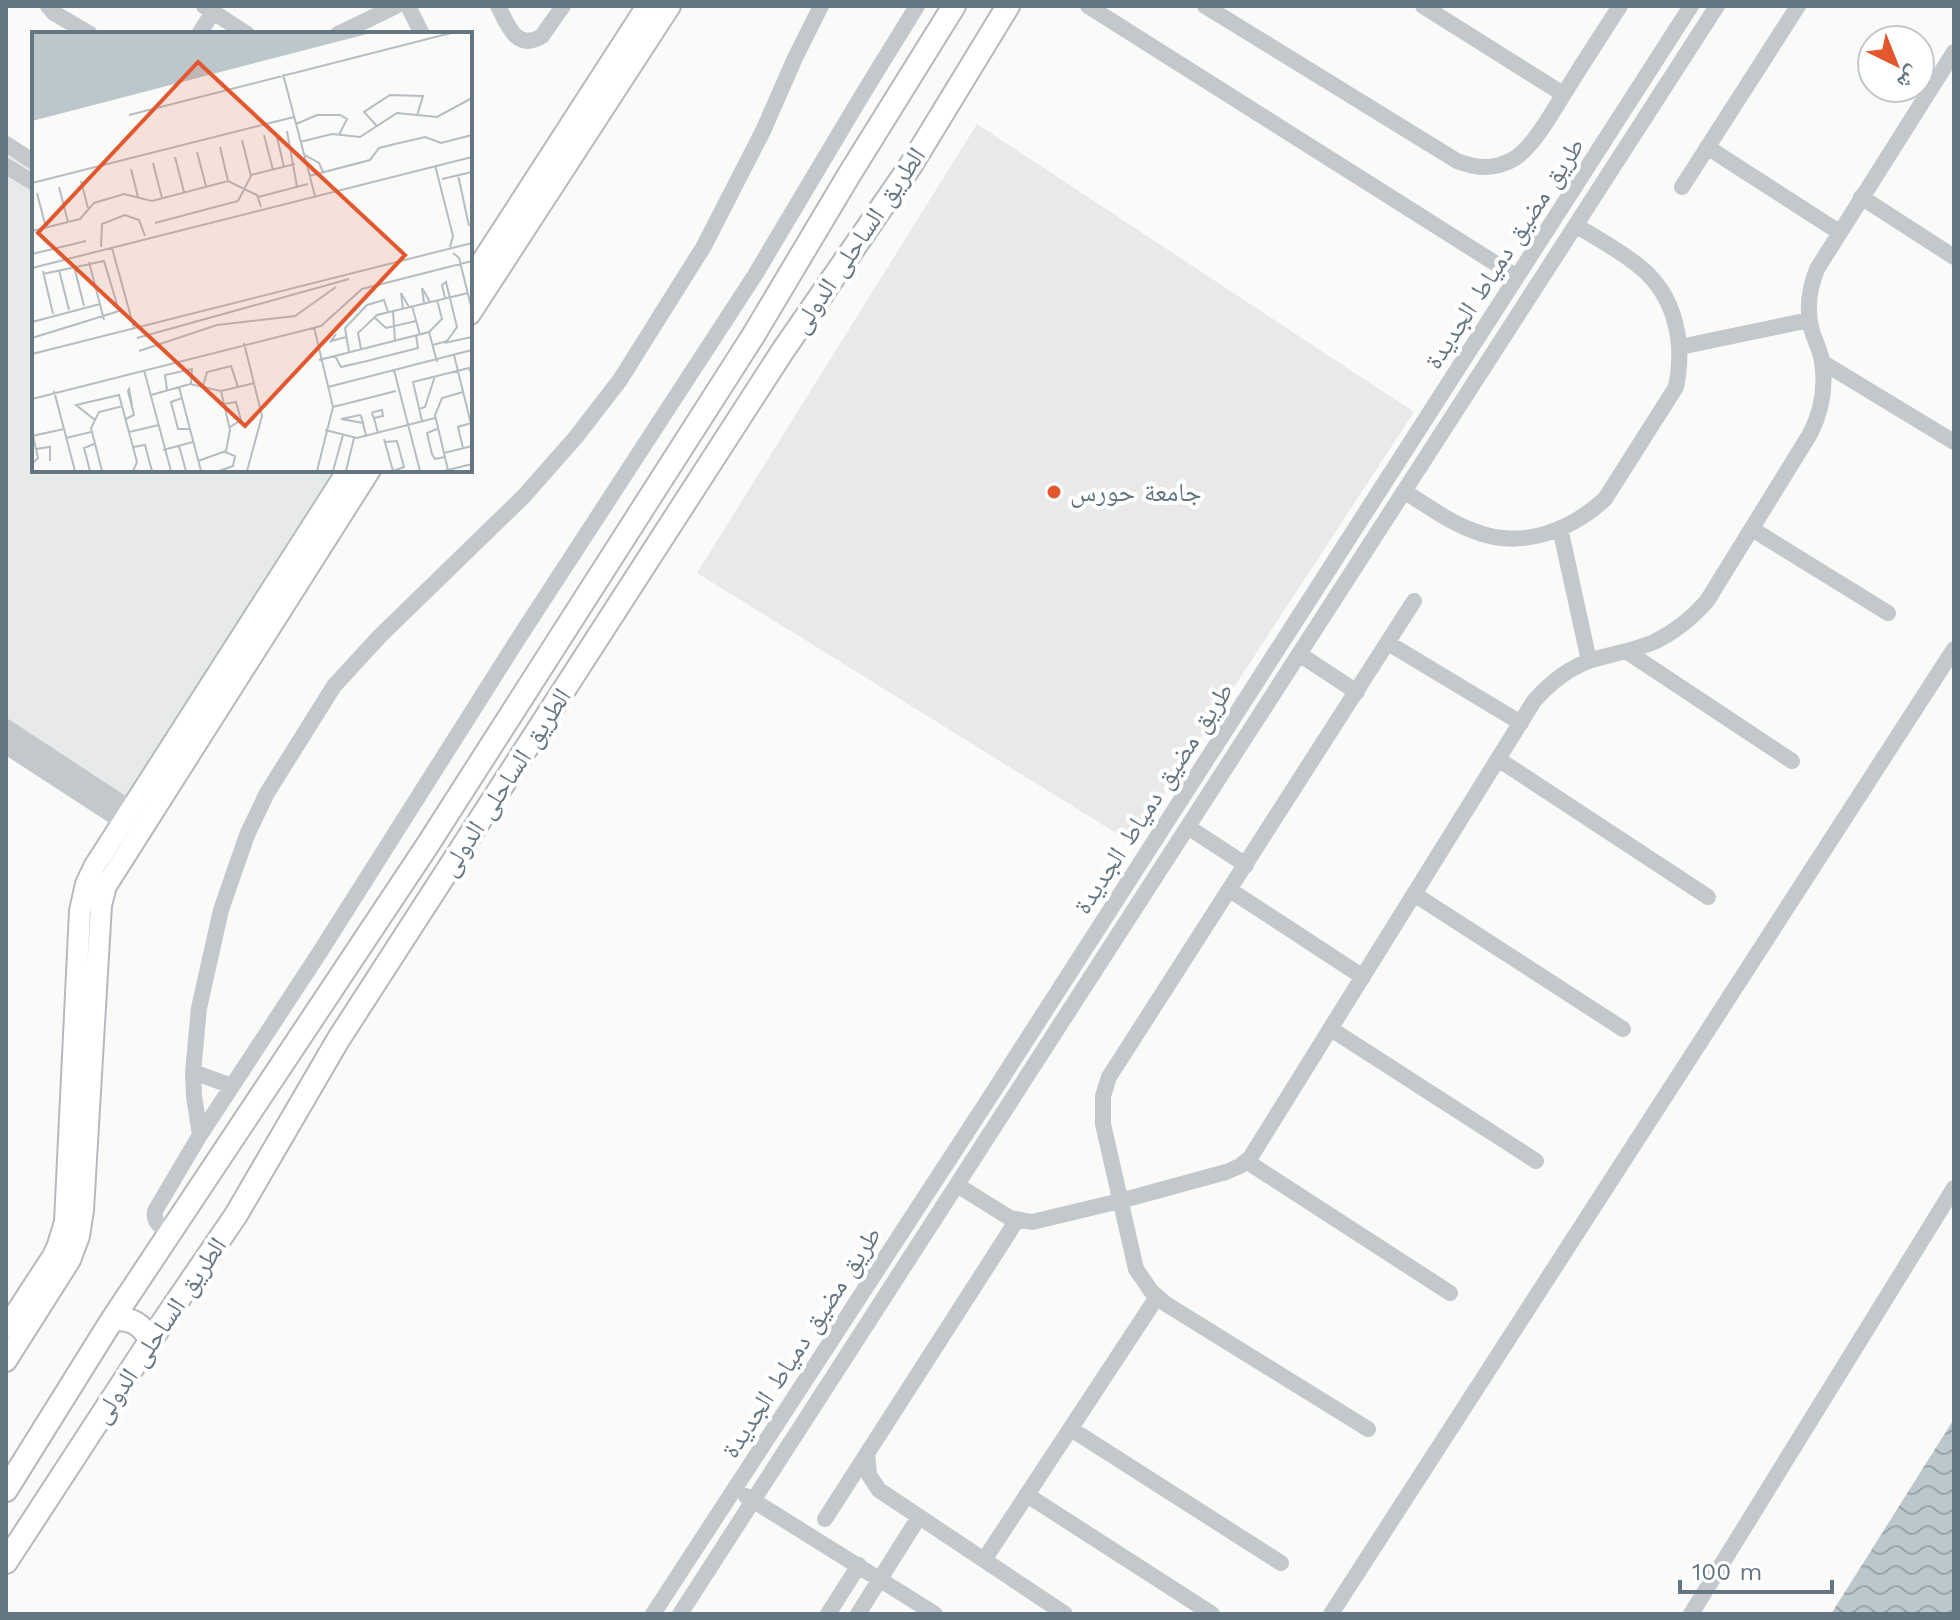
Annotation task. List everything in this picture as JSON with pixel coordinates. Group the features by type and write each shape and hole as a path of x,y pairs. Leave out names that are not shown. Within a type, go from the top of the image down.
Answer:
{"highway":[{"name":"الطريق الساحلى الدولى","path":"6,1490 112,1320 419,858 678,455 954,6"},
{"name":"الطريق الساحلى الدولى","path":"6,1562 236,1215 298,1106 395,951 782,352 911,165 1008,6"},
{"path":"112,1320 135,1323 142,1327 150,1341"}],"main road":[{"path":"472,277 647,6"},
{"path":"472,311 670,6"},
{"path":"6,1361 70,1260 79,1236 101,905 111,877 135,821 347,472"},
{"path":"6,1328 53,1256 65,1222 81,902 89,875 135,821 369,472"}],"street":[{"path":"48,6 54,13 87,32"},
{"path":"342,32 396,6"},
{"path":"408,6 421,32"},
{"path":"498,6 513,33 527,41 542,36 563,6"},
{"path":"200,1135 193,1072 199,1008 221,910 247,835 267,793 334,686 380,636 524,496 576,437 620,380 704,246 763,131 821,6"},
{"path":"170,1233 158,1224 155,1211 200,1135 755,275 917,6"},
{"path":"1088,6 1517,277"},
{"path":"1205,6 1457,161 1475,168 1495,167 1513,160 1528,146 1620,6"},
{"path":"1423,6 1563,94"},
{"name":"طريق مضيق دمياط الجديدة","path":"653,1614 990,1097 1691,6"},
{"name":"طريق مضيق دمياط الجديدة","path":"680,1614 1717,6"},
{"path":"1682,187 1798,6"},
{"path":"200,32 209,9 244,32"},
{"path":"957,1185 1010,1218 1038,1221 1226,1172 1246,1161 1257,1148 1534,701 1565,673 1589,661 1665,636 1707,601 1815,425 1823,394 1822,362 1809,320 1809,299 1822,259 1951,62"},
{"path":"6,144 32,161"},
{"path":"1707,147 1839,232"},
{"path":"6,166 32,182"},
{"path":"1861,197 1954,257"},
{"path":"1404,491 1460,525 1484,535 1510,539 1523,539 1560,528 1580,519 1605,499 1676,387 1680,347 1670,307 1653,280 1639,265 1577,226"},
{"path":"1680,347 1809,320"},
{"path":"1822,362 1954,442"},
{"path":"1435,404 1454,415"},
{"path":"1560,528 1589,661"},
{"path":"1752,529 1888,613"},
{"path":"1368,1429 1157,1297 1145,1284 1136,1269 1103,1124 1102,1105 1109,1077 1414,601"},
{"path":"1388,643 1521,723"},
{"path":"1331,1614 1954,649"},
{"path":"1626,651 1792,761"},
{"path":"1299,654 1357,692"},
{"path":"6,727 135,821"},
{"path":"6,746 135,821"},
{"path":"1498,759 1708,897"},
{"path":"1188,827 1246,865"},
{"path":"1230,890 1363,977"},
{"path":"1414,894 1623,1029"},
{"path":"1331,1029 1536,1161"},
{"path":"193,1072 232,1086"},
{"path":"990,1097 1008,1107"},
{"path":"1246,1161 1450,1293"},
{"path":"1691,1614 1954,1188"},
{"path":"825,1519 1017,1220"},
{"path":"984,1560 1157,1297"},
{"path":"1071,1429 1281,1563"},
{"path":"867,1453 868,1469 875,1486 1065,1614"},
{"path":"735,1489 935,1614"},
{"path":"1027,1495 1212,1614"},
{"path":"858,1614 919,1517"},
{"path":"828,1614 859,1565"}],"shaded area":[{"name":"جامعة حورس","path":"977,124 1414,412 1132,843 697,573"},
{"path":"6,154 32,170 32,472 358,472 133,820 6,737"}],"water":[{"path":"1954,1419 1954,1614 1831,1614"}],"place":[{"name":"جامعة حورس","path":"1054,492"}]}
